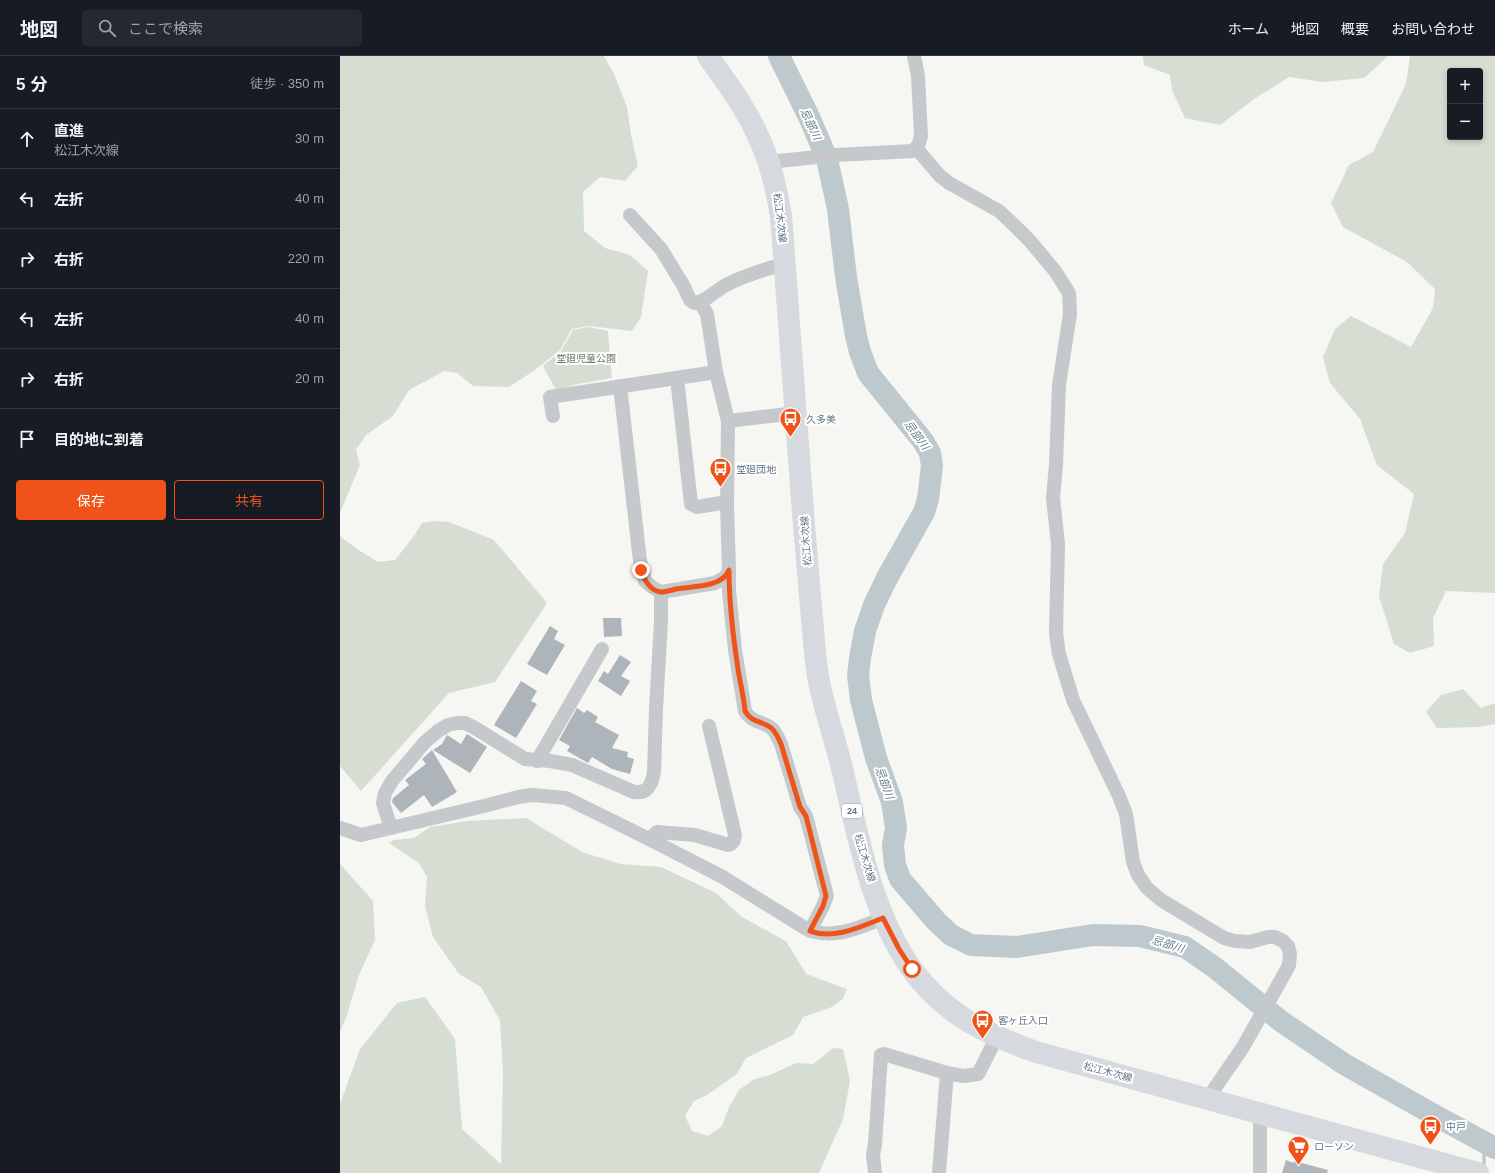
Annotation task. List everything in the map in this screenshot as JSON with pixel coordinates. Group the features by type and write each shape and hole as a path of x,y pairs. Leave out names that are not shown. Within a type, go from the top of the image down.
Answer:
{"main road":[{"name":"松江木次線","path":"708,56 757,132 775,181 781,216 813,637 819,683 843,772 855,824 883,918 899,949 912,969 950,1010 997,1037 1036,1052 1477,1173"}],"street":[{"path":"769,162 836,155 913,151 916,148 921,136 918,76 914,56"},
{"path":"916,148 940,176 949,183 999,211 1015,226 1030,241 1055,271 1069,293 1070,314 1058,385 1056,465 1053,498 1058,544 1056,633 1059,654 1073,700 1119,796 1126,814 1133,862 1138,875 1146,888 1161,900 1224,938 1235,941 1250,942 1268,936 1276,937 1283,941 1289,950 1290,959 1286,971 1243,1047 1208,1098"},
{"path":"630,215 661,249 675,271 690,300 694,303 700,302 727,284 773,267"},
{"path":"700,302 708,314 716,372 728,421 727,502 729,591 732,625 745,711 749,717 770,728 777,735 800,807 806,816 826,896 823,906 810,931"},
{"path":"553,416 550,397 716,372"},
{"path":"677,378 691,504 697,507 727,502"},
{"path":"620,386 641,570 645,581 661,592 715,583 727,576 729,570"},
{"path":"728,421 796,413"},
{"path":"391,828 383,803 385,793 392,781 425,742 448,725 457,723 465,723 475,728 525,760 550,761 572,765 634,792 644,791 648,788 652,781 654,772 661,592"},
{"path":"537,761 602,649"},
{"path":"649,838 657,832 695,835 728,845 734,840 735,835 708,726"},
{"path":"340,828 361,835 518,797 532,795 566,798 649,838 721,876 810,931 822,934 844,932 883,918"},
{"path":"875,1173 874,1155 881,1055 884,1054 947,1073 963,1076 978,1074 997,1037"},
{"path":"939,1173 947,1073"},
{"path":"1260,1113 1260,1173"}],"green space":[{"path":"340,56 604,56 614,74 627,107 638,166 625,181 600,177 583,192 584,231 605,248 630,255 648,271 641,317 632,331 589,326 572,329 560,350 535,370 509,387 473,386 457,373 444,371 409,390 393,416 366,435 356,450 360,465 340,513"},
{"path":"1143,56 1388,56 1364,78 1323,82 1289,77 1257,97 1220,125 1185,118 1172,90 1170,75 1144,65"},
{"path":"1410,56 1495,56 1495,593 1446,591 1433,618 1434,646 1410,653 1394,644 1379,596 1383,564 1405,533 1414,494 1377,465 1360,419 1330,383 1323,357 1335,329 1351,316 1411,347 1433,308 1435,289 1407,262 1343,227 1331,203 1349,165 1373,152 1406,84"},
{"name":"堂廻児童公園","path":"588,327 608,331 612,378 578,384 556,390 543,366 561,351 573,330"},
{"path":"432,521 449,522 494,540 547,603 495,682 449,693 361,791 340,766 340,536 378,562 395,560 414,536 422,523"},
{"path":"1463,689 1481,708 1495,703 1495,724 1479,727 1437,728 1426,712 1441,695"},
{"path":"526,818 582,852 620,864 661,867 716,893 742,917 786,941 806,974 847,989 843,999 832,1007 803,1017 793,1035 746,1058 737,1074 707,1095 694,1101 685,1116 692,1131 708,1136 722,1126 729,1107 739,1090 753,1080 772,1074 796,1063 813,1064 833,1048 843,1049 850,1081 843,1119 819,1173 340,1173 340,1104 360,1049 397,1003 425,997 455,1039 462,1129 501,1164 503,1073 500,1020 481,987 459,974 433,937 425,906 427,877 419,863 389,843 394,840 414,838 430,827 467,821"},
{"path":"340,864 373,901 375,940 359,975 346,1018 340,1031"}],"building":[{"path":"603,618 621,618 622,636 604,637"},
{"path":"550,626 558,631 554,639 565,645 547,675 527,664"},
{"path":"620,655 631,662 621,676 630,681 621,696 598,681 604,671 608,674"},
{"path":"521,681 537,691 531,701 537,704 516,738 494,725"},
{"path":"577,708 584,713 587,710 598,717 595,722 619,735 612,748 628,752 627,757 634,759 630,774 612,769 592,757 588,763 567,751 570,746 559,740"},
{"path":"467,734 487,747 470,773 433,750 442,744 447,735 461,744"},
{"path":"432,750 457,792 432,807 424,795 401,813 392,802 393,798 409,785 405,780 426,764 422,759"},
{"name":"ローソン","path":"1286,1160 1328,1170 1327,1173 1282,1173"}],"waterway":[{"name":"忌部川","path":"779,56 810,119 827,159 838,209 846,277 860,352 868,373 923,441 930,453 932,466 928,499 924,512 887,578 874,605 865,631 858,675 861,700 876,758 892,802 896,828 893,845 895,865 900,879 936,921 951,935 971,945 1017,947 1093,935 1140,936 1185,947 1214,967 1282,1022 1344,1064 1495,1148"},
{"path":"1484,1142 1484,1168"}],"place":[{"name":"久多美","path":"791,438"},
{"name":"堂廻団地","path":"721,488"},
{"name":"客ヶ丘入口","path":"982,1040"},
{"name":"中戸","path":"1431,1146"},
{"name":"ローソン","path":"1298,1166"}],"route":[{"path":"641,570 645,581 661,592 715,583 727,576 729,570 732,625 745,711 749,717 770,728 777,735 781,744 800,807 806,816 826,896 823,906 810,931 822,934 844,932 883,918 899,949 912,969"}]}
